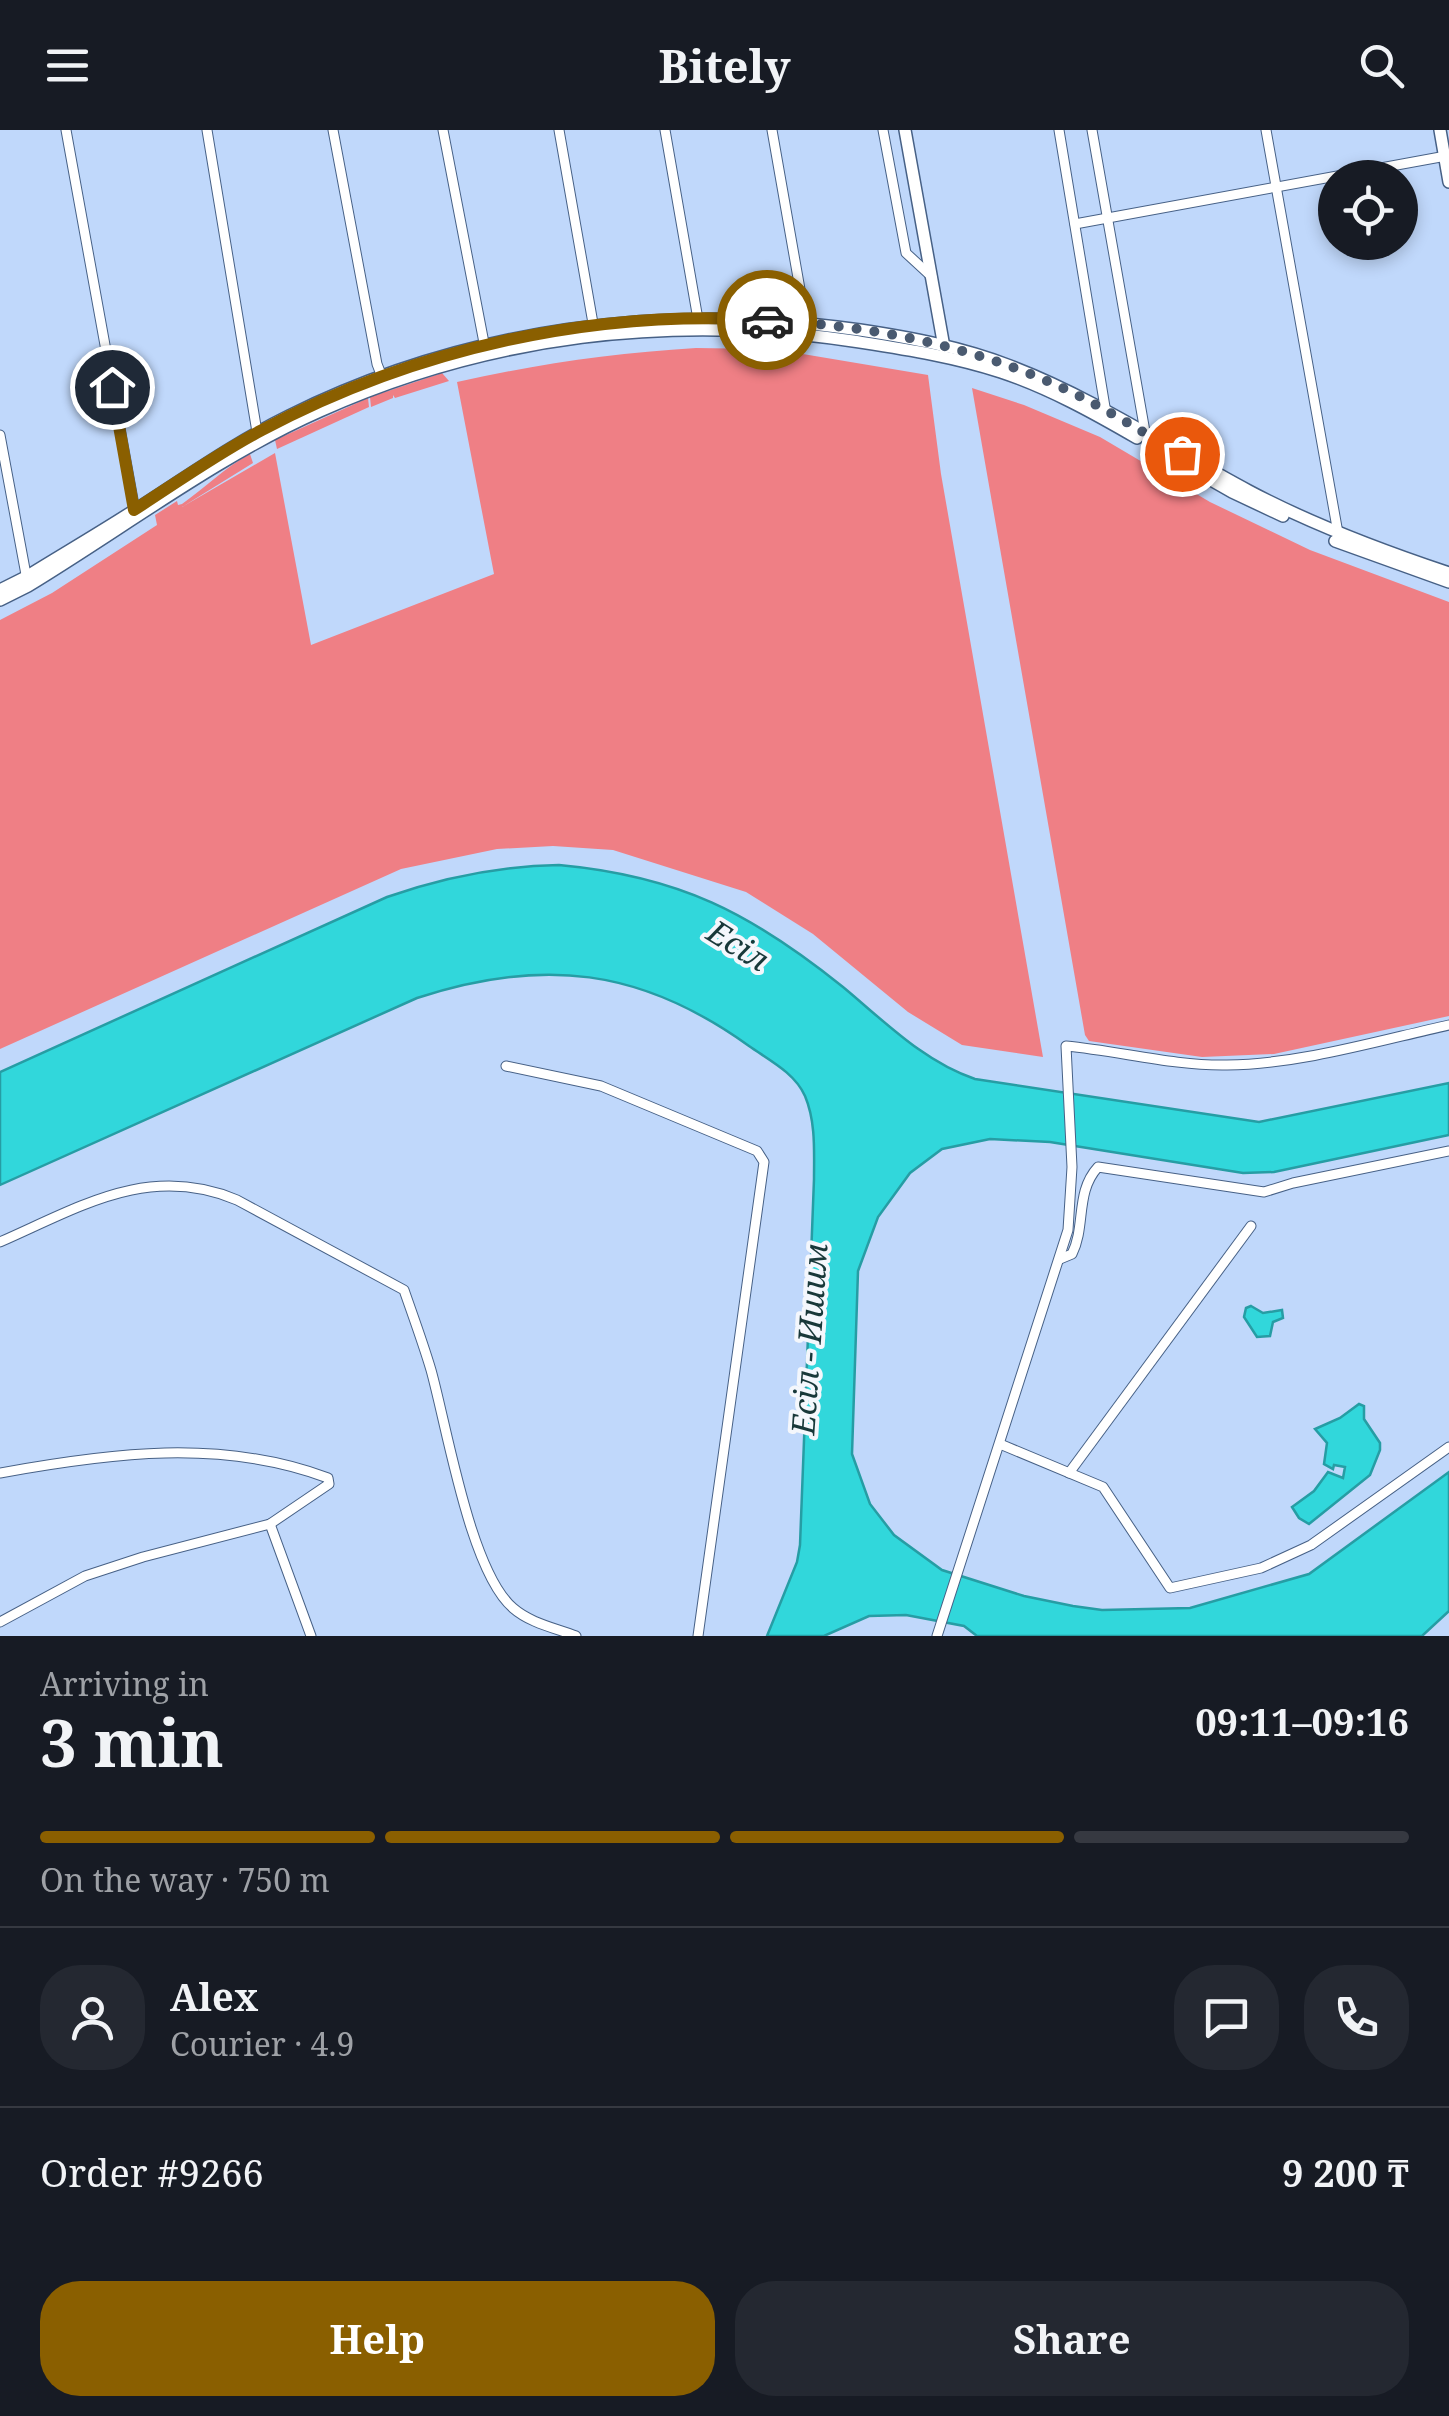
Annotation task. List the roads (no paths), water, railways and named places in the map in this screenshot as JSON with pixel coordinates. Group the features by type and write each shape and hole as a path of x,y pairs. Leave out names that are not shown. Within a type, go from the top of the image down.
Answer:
{"street":[{"path":"66,130 136,515"},
{"path":"207,130 258,432"},
{"path":"333,130 383,380"},
{"path":"444,130 486,350"},
{"path":"559,130 595,330"},
{"path":"665,130 698,323"},
{"path":"772,130 806,328"},
{"path":"883,130 906,253 932,278"},
{"path":"906,130 944,350"},
{"path":"1059,130 1106,414"},
{"path":"1092,130 1147,439"},
{"path":"1266,130 1336,537"},
{"path":"1440,130 1449,182"},
{"path":"1076,224 1447,156"},
{"path":"136,515 258,432 383,380 486,350 595,330 698,323 806,328 944,350 1008,365 1106,414 1232,492 1449,582"},
{"path":"0,600 259,442 383,380"},
{"path":"0,436 27,582"},
{"path":"1336,537 1449,572"},
{"path":"0,590 27,582"},
{"path":"938,1636 1068,1230 1072,1167 1066,1046 1185,1064 1229,1066 1278,1061 1449,1025"},
{"path":"506,1066 602,1086 757,1151 764,1162 698,1636"},
{"path":"1060,1260 1072,1254 1078,1242 1083,1192 1098,1166 1264,1192 1294,1182 1449,1151"},
{"path":"0,1242 106,1196 135,1187 173,1184 216,1191 237,1200 404,1290 430,1368 476,1538 494,1583 510,1606 524,1616 576,1636"},
{"path":"1069,1473 1252,1226"},
{"path":"1000,1444 1103,1487 1170,1588 1261,1568 1311,1545 1449,1447"},
{"path":"0,1474 90,1457 197,1452 290,1464 328,1478 329,1484 270,1524 85,1576 0,1622"},
{"path":"270,1524 311,1636"}],"water":[{"path":"559,865 641,878 711,902 777,938 922,1051 975,1079 1259,1122 1449,1083 1449,1135 1274,1172 1243,1173 1050,1142 990,1139 942,1149 910,1173 878,1217 858,1271 852,1454 870,1504 894,1535 942,1570 1024,1596 1102,1610 1190,1608 1309,1574 1449,1472 1449,1611 1422,1636 977,1636 964,1626 906,1615 869,1616 824,1636 767,1636 800,1545 814,1179 811,1116 801,1088 773,1062 709,1020 629,986 589,977 506,977 417,998 0,1185 0,1072 387,897 472,874"},
{"path":"1251,1306 1263,1313 1282,1310 1283,1318 1273,1322 1270,1336 1257,1337 1244,1317 1246,1308"},
{"path":"1359,1404 1364,1406 1364,1419 1380,1443 1370,1475 1309,1524 1292,1507 1314,1491 1328,1472 1343,1478 1345,1467 1334,1465 1333,1469 1324,1464 1327,1443 1315,1429"}],"water label":[{"name":"Есіл","path":"738,946"},
{"name":"Есіл - Ишим","path":"810,1339"}]}
